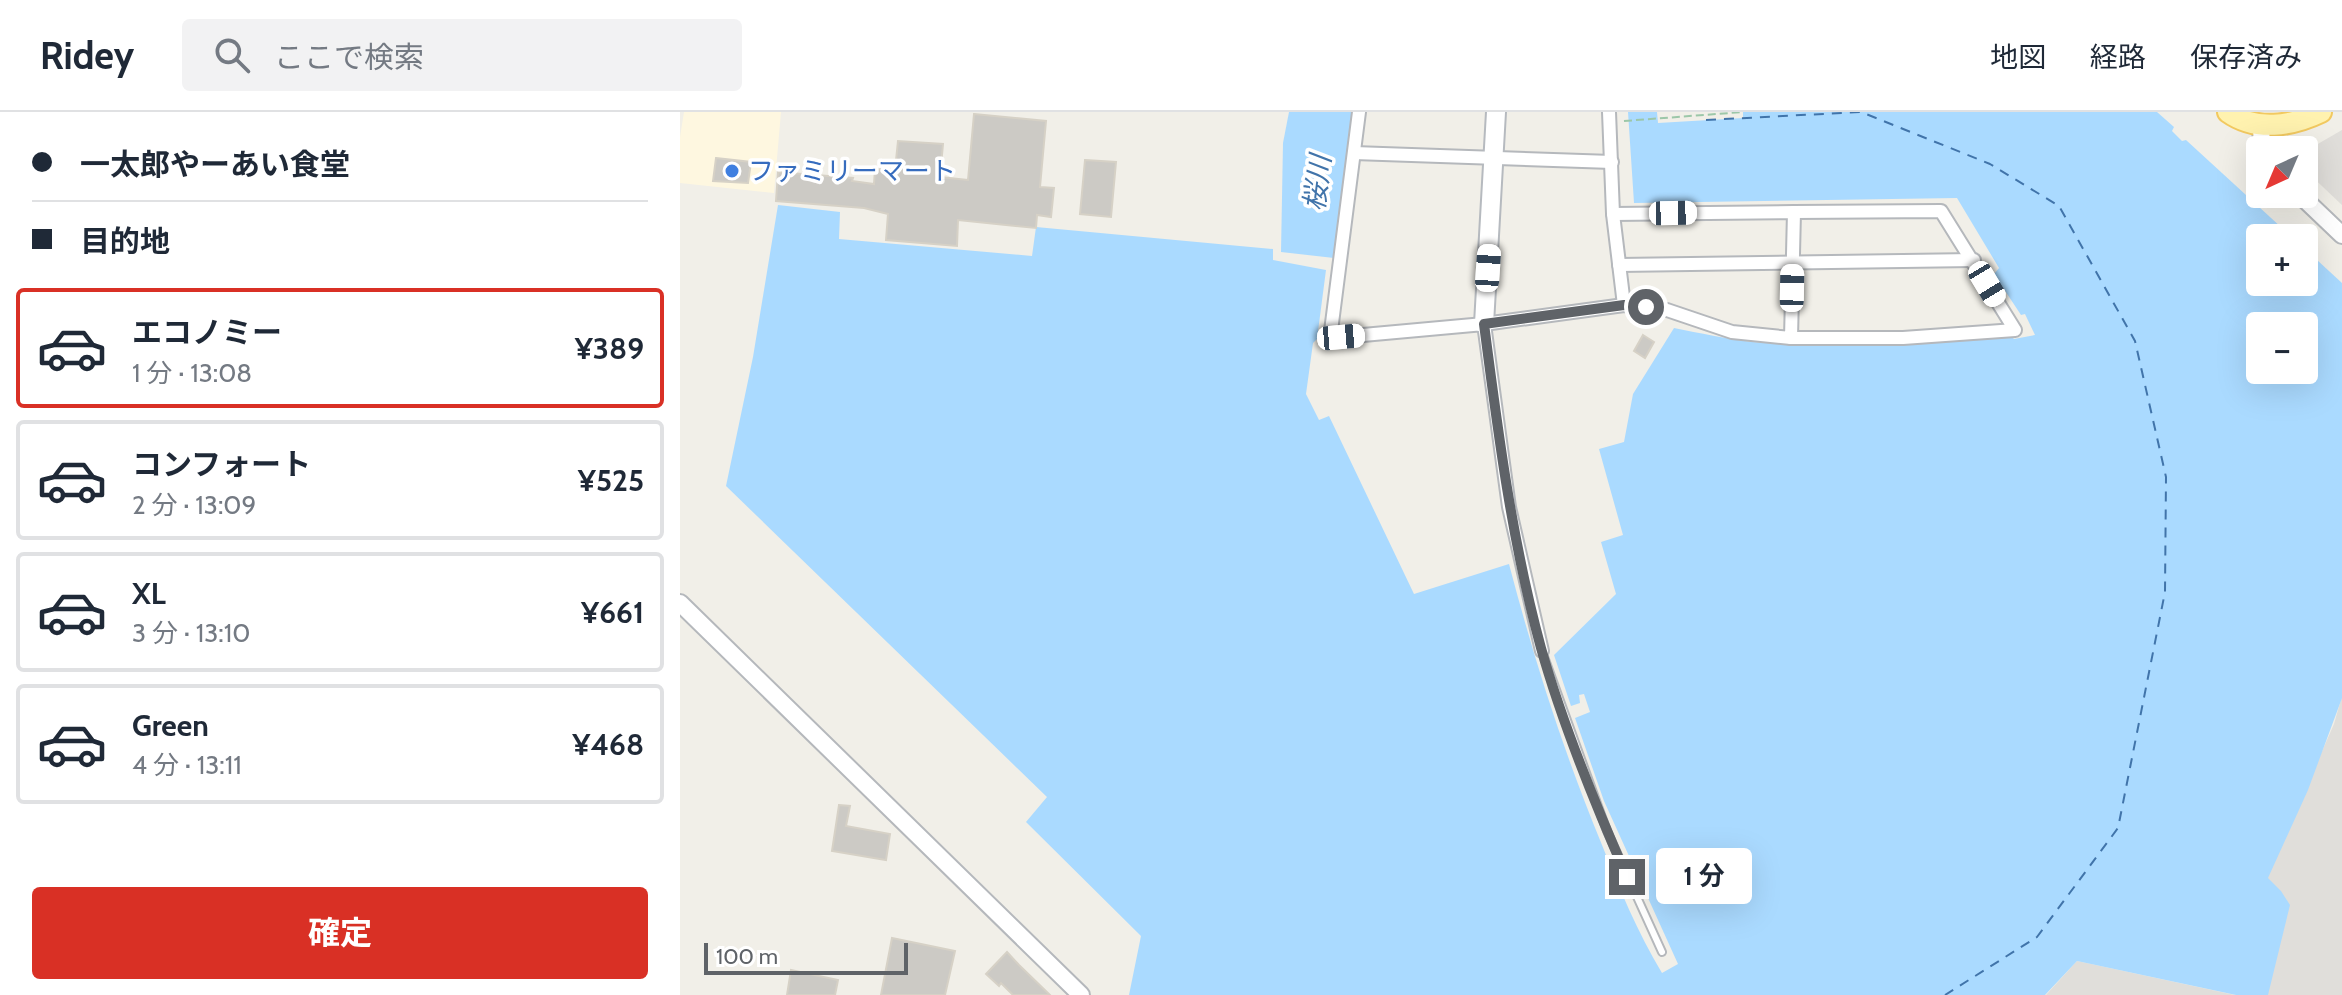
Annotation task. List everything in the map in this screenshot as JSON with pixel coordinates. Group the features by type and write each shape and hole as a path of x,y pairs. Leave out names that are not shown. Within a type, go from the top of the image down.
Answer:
{"main road":[{"path":"1484,324 1496,112"},
{"path":"2228,112 2236,118 2261,125 2299,122 2321,112"}],"street":[{"path":"1359,112 1331,331 1341,337 1484,324 1624,305 1667,310 1732,332 1791,338 1903,338 2015,330 1941,211 1613,214"},
{"path":"1609,112 1613,214 1624,305"},
{"path":"2261,125 2261,136"},
{"path":"1354,153 1612,162"},
{"path":"2314,208 2342,235"},
{"path":"1791,338 1794,212"},
{"path":"1619,265 1974,260"},
{"path":"1484,324 1509,507 1542,651"},
{"path":"680,603 1081,995"}],"lane":[{"path":"1542,651 1607,831 1662,952"}],"path":[{"path":"1623,121 1743,112"}],"shaded area":[{"path":"684,112 781,112 774,193 680,183 680,137"},
{"path":"2342,130 2342,205 2318,182 2318,144"},
{"path":"2342,696 2342,995 2268,995 2266,879 2334,724"},
{"path":"2077,961 2235,995 2046,995"}],"water":[{"name":"桜川","path":"1289,112 1353,112 1334,258 1281,252 1283,143"},
{"path":"1628,112 2157,112 2174,127 2172,131 2182,141 2186,140 2246,195 2246,208 2260,208 2278,224 2246,224 2246,296 2318,296 2318,261 2342,283 2342,698 2308,790 2268,878 2290,905 2268,995 2236,995 2077,961 2045,995 1129,995 1141,936 1026,822 1047,797 726,486 753,357 778,205 840,212 839,239 1032,256 1036,227 1273,249 1273,260 1326,270 1306,394 1319,420 1329,416 1414,594 1509,564 1539,671 1575,776 1622,894 1662,973 1678,964 1604,801 1575,718 1590,712 1584,694 1579,695 1580,703 1571,706 1554,655 1616,594 1601,542 1623,535 1599,449 1624,442 1633,394 1674,328 1753,342 1817,345 1914,343 2011,336 2014,339 2035,335 2025,314 2021,315 1994,274 1999,268 1957,198 1634,203"}],"pier":[{"path":"1657,112 1743,112 1743,118 1658,123"}],"building":[{"path":"974,114 1046,121 1040,187 1054,188 1051,217 1037,215 1036,228 958,220 957,246 886,240 888,214 864,208 776,201 778,172 853,178 852,181 874,184 875,169 895,170 898,141 943,144 940,177 968,180"},
{"name":"ファミリーマート","path":"716,158 751,162 748,183 713,181"},
{"path":"1085,160 1116,162 1111,217 1080,214"},
{"path":"1643,335 1654,342 1645,358 1634,351"},
{"path":"839,805 850,806 846,826 890,834 886,860 832,851"},
{"path":"892,938 955,951 945,995 881,995"},
{"path":"1007,952 1050,995 1013,995 986,974"},
{"path":"791,970 838,980 835,995 787,995"}],"ferry route":[{"path":"1706,120 1861,112 1990,164 2059,206 2135,341 2166,477 2165,592 2118,828 2037,937 1945,995"}],"place":[{"name":"ファミリーマート","path":"732,171"}],"route":[{"path":"1627,877 1607,831 1542,651 1509,507 1484,324 1624,305 1646,307"}]}
